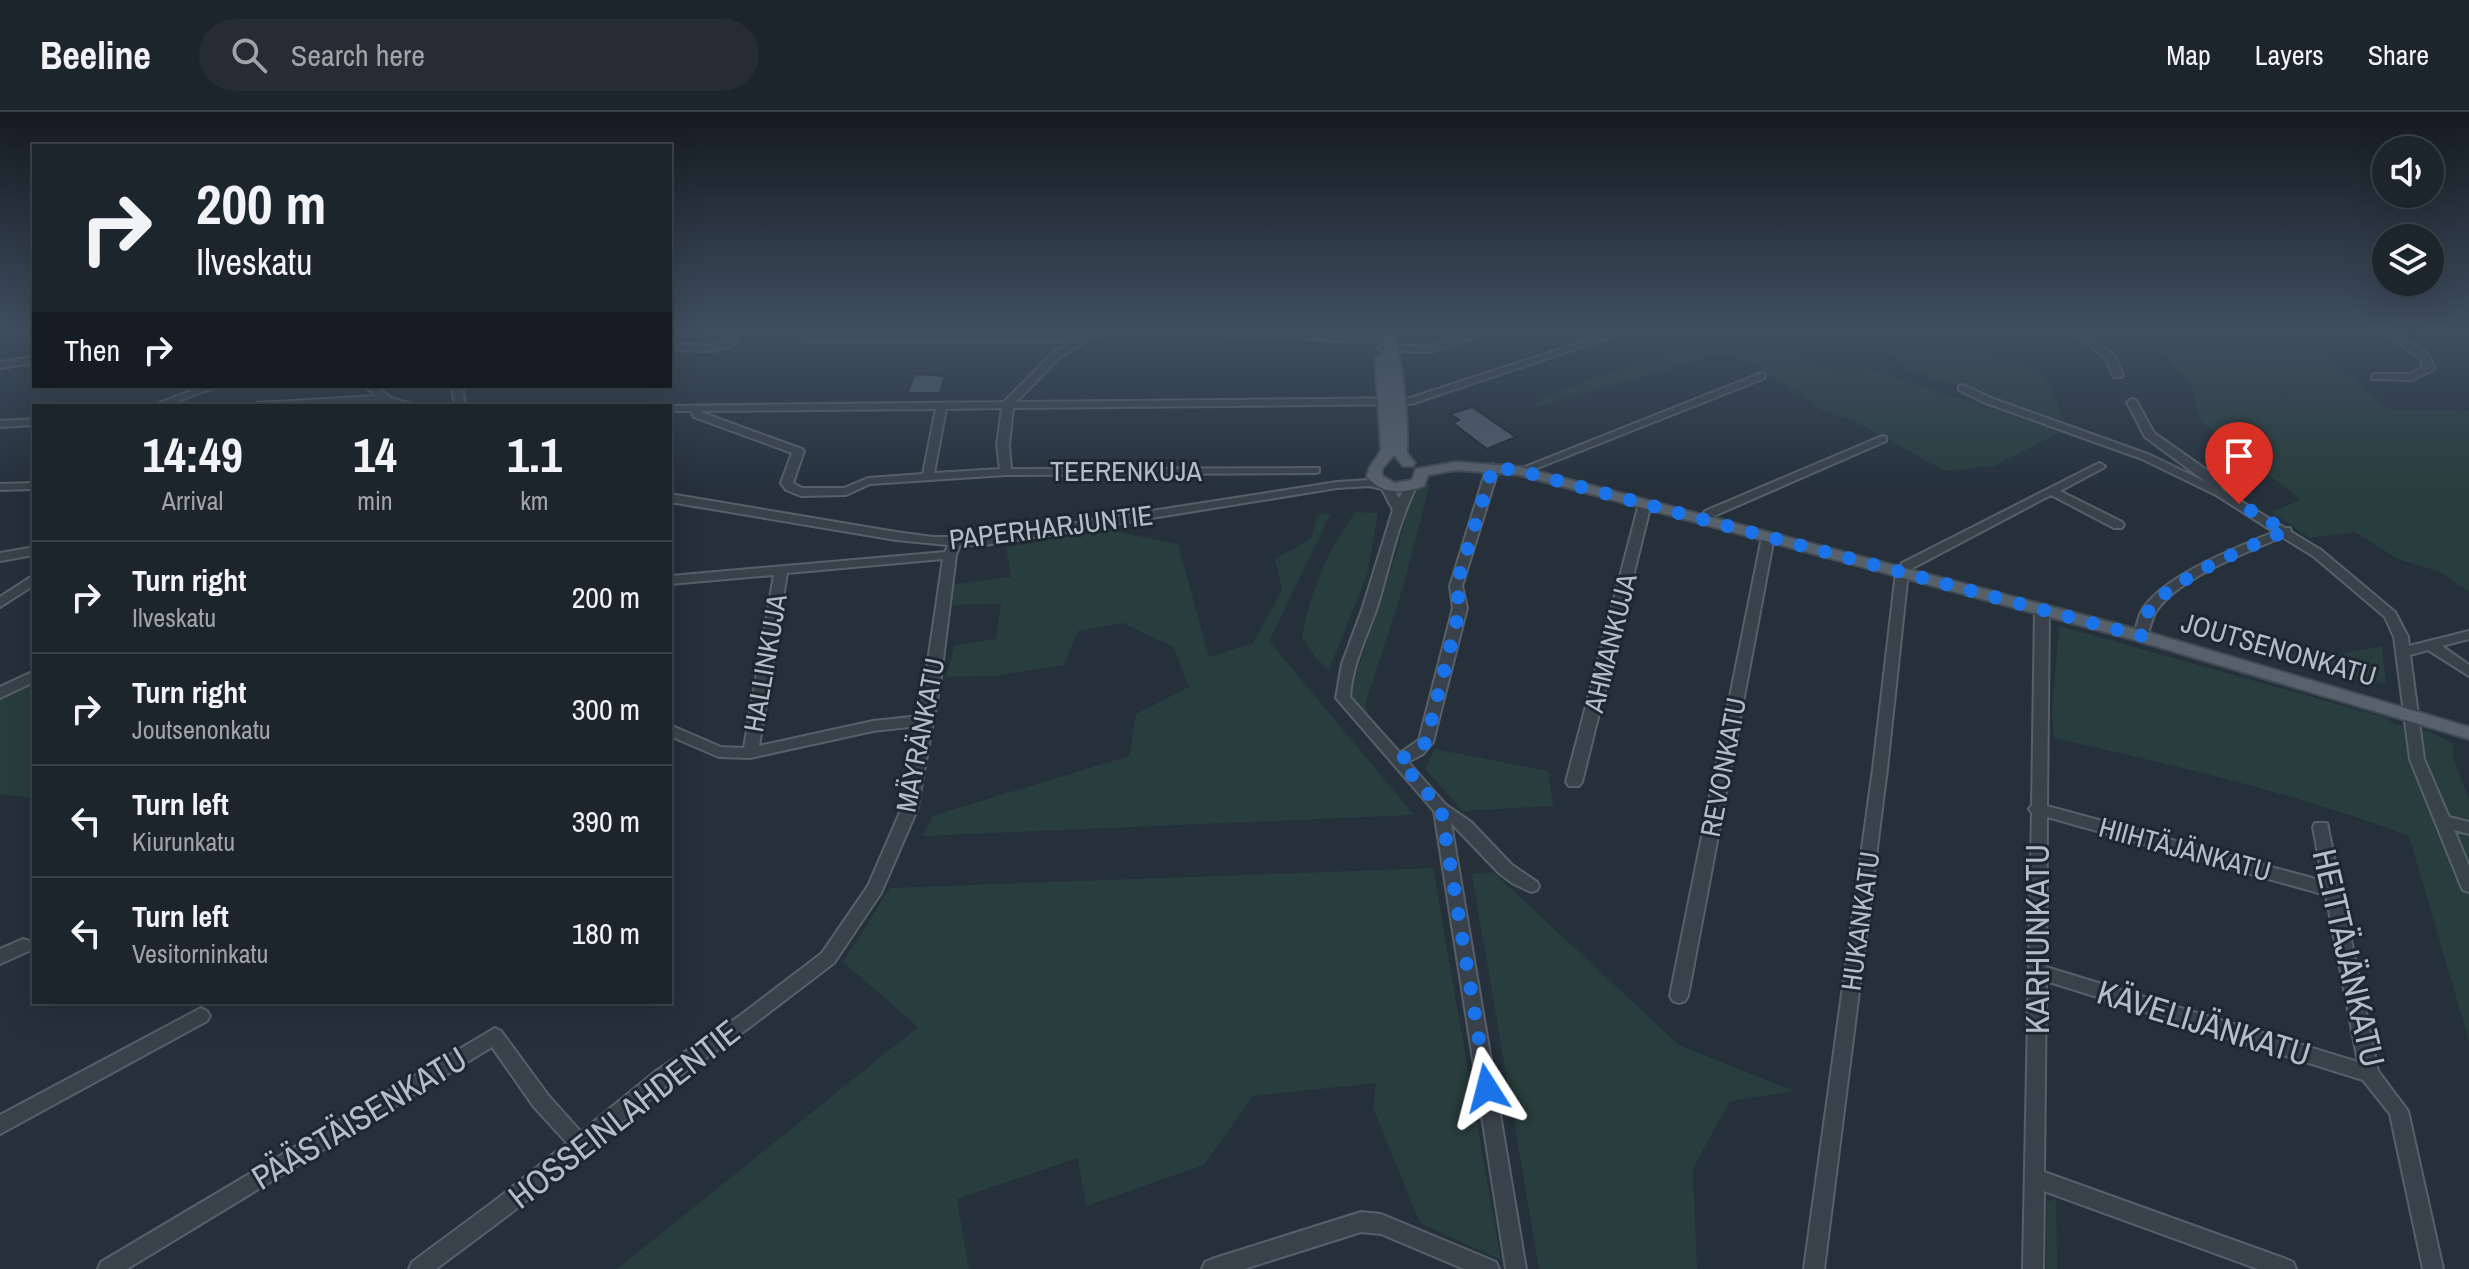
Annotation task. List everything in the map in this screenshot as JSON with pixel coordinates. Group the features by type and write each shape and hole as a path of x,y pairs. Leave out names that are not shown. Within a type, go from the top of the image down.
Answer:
{"main road":[{"path":"1391,385 1400,454 1415,468 1421,480 1410,487 1387,487 1374,477 1375,468 1388,453 1392,401"},
{"name":"JOUTSENONKATU","path":"1375,468 1392,461 1415,468 1493,467 1521,471 2141,636 2469,733"}],"street":[{"path":"1006,472 1003,445 1008,404 1027,385"},
{"path":"672,408 1392,401 1421,400 1465,385"},
{"path":"1521,471 1738,385"},
{"path":"162,404 207,388"},
{"path":"372,388 386,399"},
{"path":"1963,388 1987,400 2146,457 2220,493 2286,531 2367,593 2390,615 2401,637 2417,759 2469,886"},
{"path":"294,404 386,399 405,404"},
{"path":"2132,402 2149,435 2207,475 2220,493"},
{"path":"928,477 942,404"},
{"name":"TEERENKUJA","path":"696,408 698,415 798,451 787,483 790,488 801,492 846,491 868,481 1006,472 1315,470"},
{"path":"0,424 32,422"},
{"path":"1706,521 1709,514 1882,439"},
{"path":"1902,572 1906,566 2099,466"},
{"path":"1399,760 1426,742 1460,608 1456,586 1493,467"},
{"name":"PAPERHARJUNTIE","path":"1337,485 1366,476 1375,468"},
{"name":"PAPERHARJUNTIE","path":"672,498 896,536 952,549 985,541 1337,485 1369,483 1387,487"},
{"path":"0,487 32,486"},
{"path":"1387,487 1398,508"},
{"path":"1410,487 1398,508 1369,608 1343,678 1343,698 1441,809 1456,816 1500,866 1531,886"},
{"path":"2052,491 2118,525"},
{"name":"AHMANKUJA","path":"1574,782 1645,504"},
{"path":"2141,636 2148,612 2166,592 2246,548 2286,531"},
{"name":"REVONKATU","path":"1679,996 1768,537"},
{"path":"672,580 781,572 952,549"},
{"name":"MÄYRÄNKATU","path":"828,958 875,889 909,810 952,549"},
{"path":"0,557 32,551"},
{"name":"HALLINKUJA","path":"750,753 781,572"},
{"name":"HUKANKATU","path":"1814,1269 1878,783 1902,572"},
{"path":"0,603 32,580"},
{"name":"KARHUNKATU","path":"2033,1269 2042,610"},
{"path":"2403,652 2469,635"},
{"path":"2430,645 2469,671"},
{"path":"0,693 32,677"},
{"path":"672,731 719,752 750,753 873,726 925,720"},
{"path":"1441,809 1516,1269"},
{"name":"HIIHTÄJÄNKATU","path":"2037,809 2332,890"},
{"path":"2444,822 2469,828"},
{"name":"HEITTÄJÄNKATU","path":"2321,827 2369,1074 2399,1111 2433,1269"},
{"path":"0,957 23,946"},
{"name":"HOSSEINLAHDENTIE","path":"419,1269 504,1206 663,1077 744,1022 828,958"},
{"name":"KÄVELIJÄNKATU","path":"2038,972 2369,1074"},
{"path":"0,1125 201,1016"},
{"name":"PÄÄSTÄISENKATU","path":"108,1269 495,1036 541,1101 579,1143"},
{"path":"2035,1178 2286,1269"},
{"path":"1212,1269 1361,1222 1381,1224 1489,1269"}],"green space":[{"path":"1576,385 1612,385 1532,408 1544,396"},
{"path":"1784,385 1919,385 2061,432 1994,466 1946,471 1854,421 1825,412"},
{"path":"1956,385 2048,385 2065,421"},
{"path":"2192,385 2359,385 2389,409 2469,411 2469,592 2440,572 2398,559 2355,532 2310,538 2271,512 2301,500 2200,421"},
{"path":"1430,483 1404,584 1365,705 1369,715 1351,699 1352,687 1397,551 1408,507 1417,491"},
{"path":"1356,512 1378,513 1367,575 1329,670 1316,658 1302,637 1322,571"},
{"path":"1331,513 1269,641 1414,815 923,836 932,816 1129,756 1136,714 1189,687 1173,647 1123,623 1078,631 1064,665 995,676 946,677 955,645 996,639 1001,604 952,605 954,584 1011,577 1006,547 1108,530 1178,544 1209,657 1253,643 1282,590 1275,559 1311,539 1317,515"},
{"path":"2059,626 2387,718 2394,724 2431,732 2454,744 2453,758 2469,798 2469,1041 2409,836 2278,793 2054,738 2052,716"},
{"path":"2382,646 2386,684 2262,654 2331,656"},
{"path":"32,682 32,798 0,794 0,698"},
{"path":"1435,749 1548,771 1553,806 1463,811 1425,769"},
{"path":"1433,868 1501,1260 1420,1223 1373,1108 1376,1083 1253,1096 1204,1165 1086,1206 1078,1158 957,1199 969,1269 617,1269 918,1027 843,962 890,888"},
{"path":"1493,872 1679,1045 1794,1091 1730,1101 1693,1168 1697,1269 1539,1269 1472,874"},
{"path":"2056,1198 2057,1269 2046,1269 2047,1202"}],"building":[{"path":"910,385 942,385 940,393 907,393"},
{"path":"1472,407 1516,437 1487,449 1453,423 1459,420 1450,414"}],"route":[{"path":"1487,1088 1441,809 1399,760 1426,742 1460,608 1456,586 1493,467 1521,471 2141,636 2148,612 2166,592 2246,548 2286,531 2239,504"}]}
